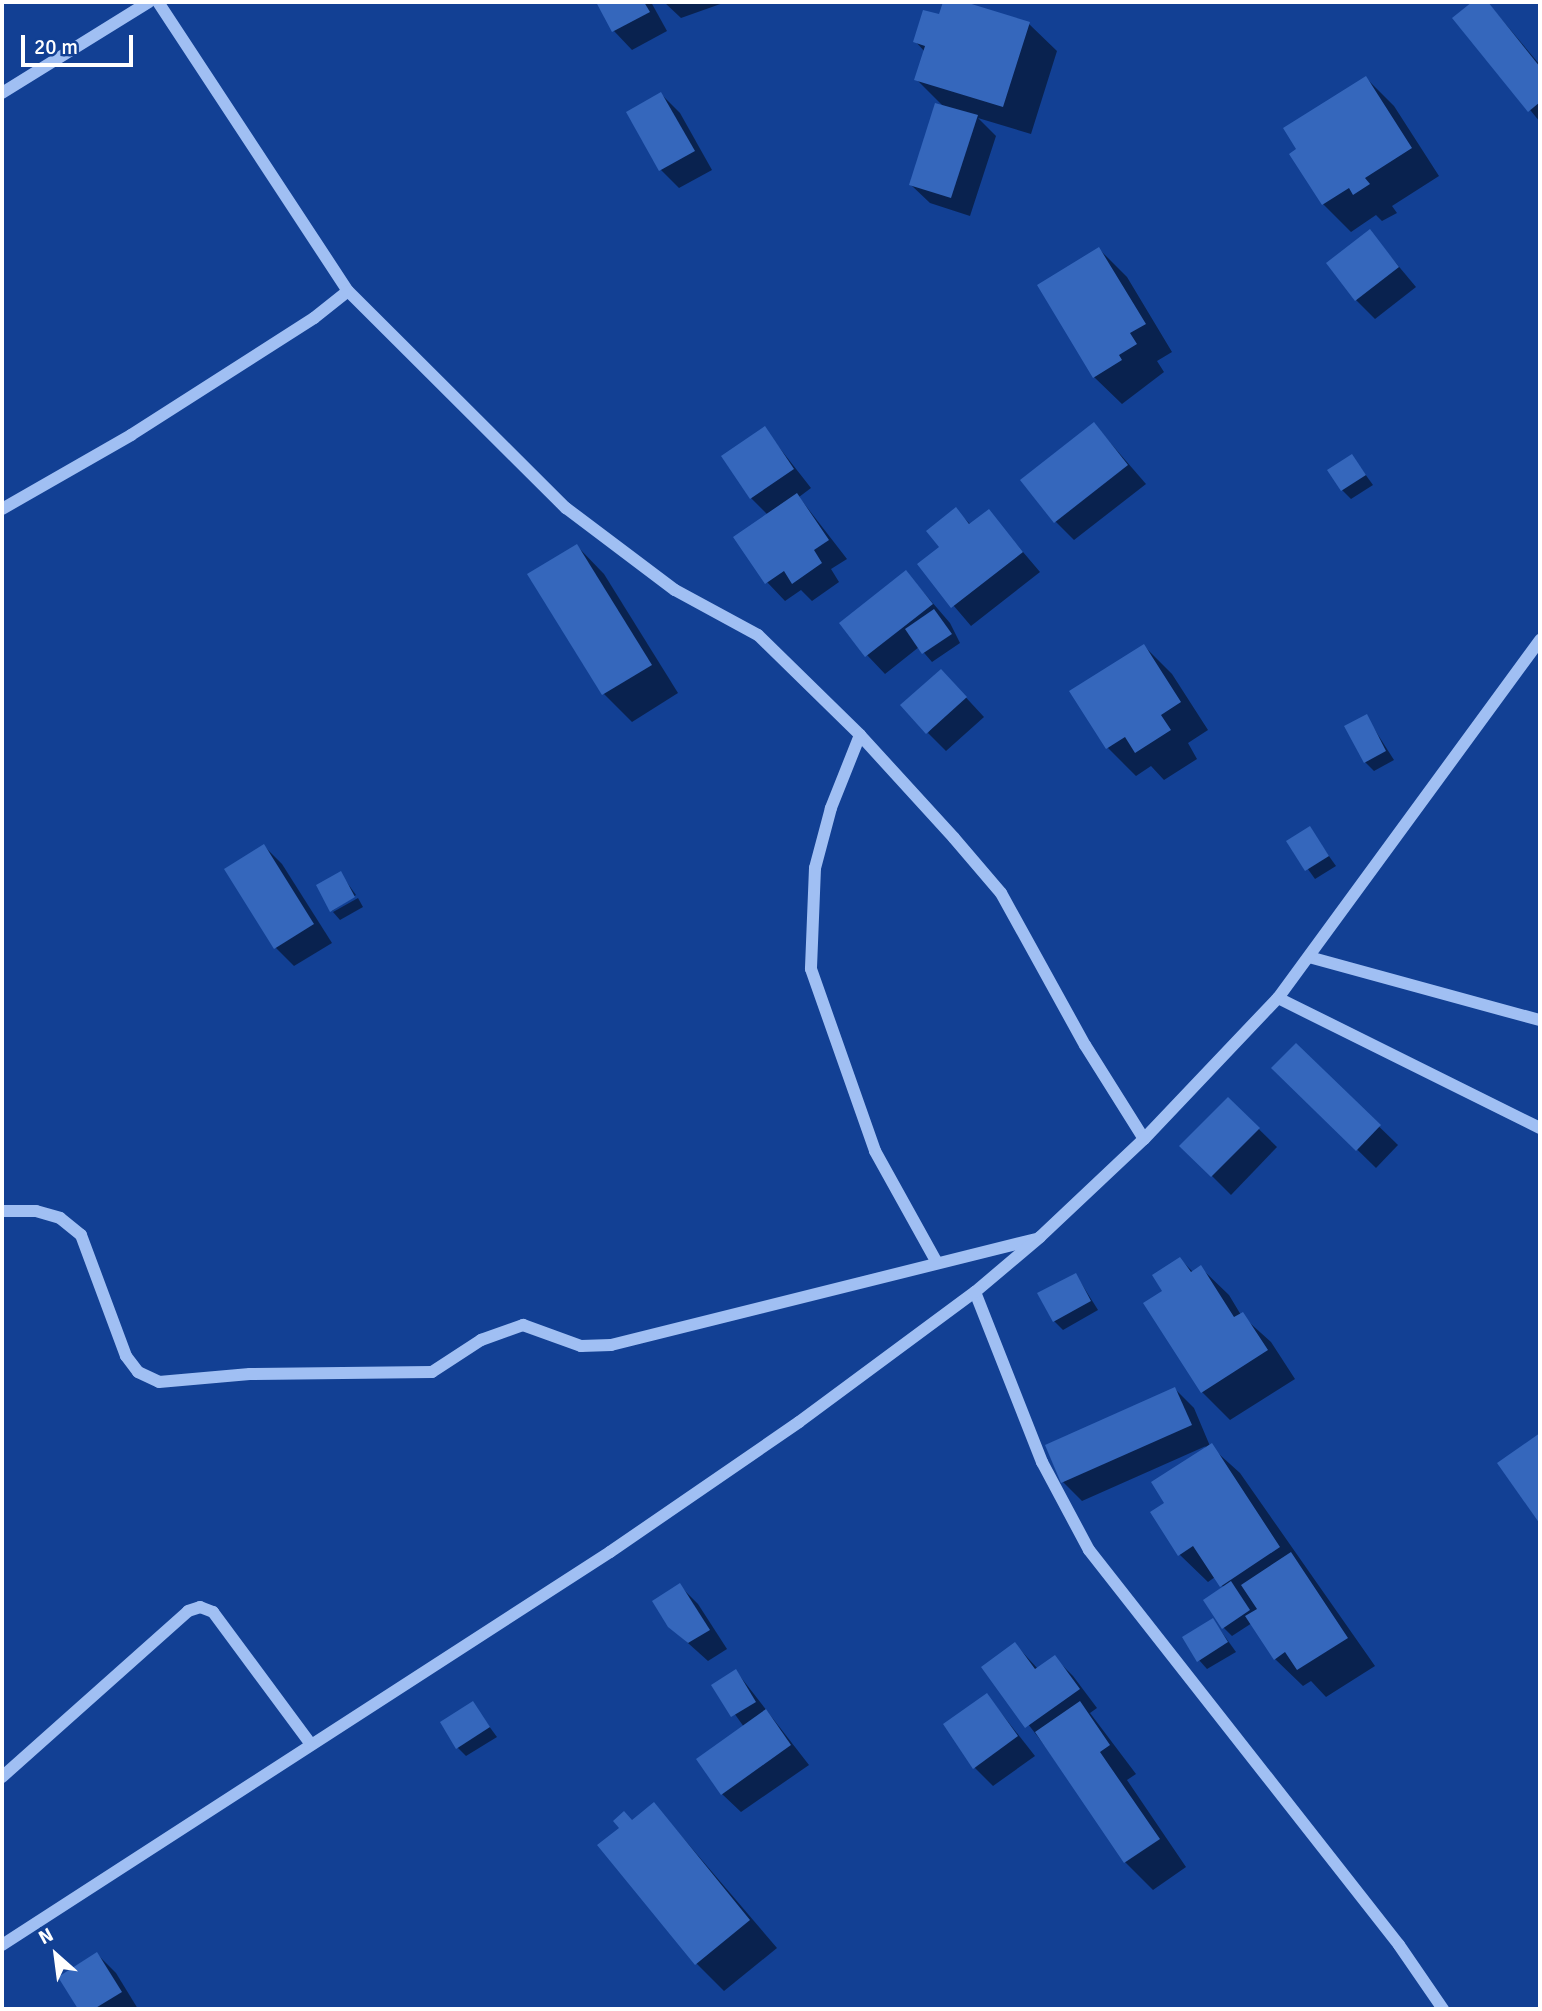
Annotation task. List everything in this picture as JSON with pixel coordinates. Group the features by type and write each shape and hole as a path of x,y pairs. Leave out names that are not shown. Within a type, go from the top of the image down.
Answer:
{"street":[{"path":"2,93 149,2"},
{"path":"158,2 348,291 566,508 675,590 758,635 860,735 1001,892 1085,1045 1144,1139"},
{"path":"2,509 131,435 314,318 348,291"},
{"path":"2,1945 310,1743 610,1552 975,1292 1040,1237 1144,1139 1278,998 1540,640"},
{"path":"860,735 831,808 815,868 811,969 875,1151 936,1261"},
{"path":"1309,957 1540,1020"},
{"path":"1278,998 1540,1128"},
{"path":"2,1211 36,1211 60,1218 81,1235 125,1356 138,1373 159,1382 250,1374 432,1372 481,1340 523,1325 581,1346 611,1345 936,1261 1040,1237"},
{"path":"975,1292 1042,1462 1089,1550 1399,1945 1443,2009"},
{"path":"2,1777 188,1611 200,1606 213,1612 310,1743"}],"building":[{"path":"596,2 644,2 650,12 612,32"},
{"path":"943,2 965,2 1030,22 1003,107 914,80 925,46 913,42 923,10 939,14"},
{"path":"1472,2 1488,2 1540,67 1540,102 1528,112 1452,18"},
{"path":"1366,76 1412,148 1365,178 1370,184 1353,195 1349,188 1322,205 1289,154 1296,149 1283,128"},
{"path":"661,92 695,151 659,171 626,112"},
{"path":"935,103 978,115 951,198 909,185"},
{"path":"1370,229 1399,267 1355,301 1326,263"},
{"path":"1099,247 1146,324 1130,333 1137,344 1119,355 1122,360 1093,378 1037,285"},
{"path":"1094,422 1128,465 1054,523 1020,480"},
{"path":"765,426 794,469 750,499 721,456"},
{"path":"1352,454 1366,475 1341,491 1327,470"},
{"path":"797,493 829,540 814,550 822,563 792,584 784,571 765,584 733,537"},
{"path":"956,507 969,524 989,509 1023,552 951,608 917,564 939,547 926,531"},
{"path":"577,544 652,665 602,695 527,574"},
{"path":"906,570 933,604 865,657 839,623"},
{"path":"934,609 952,634 922,654 905,629"},
{"path":"1144,644 1181,702 1161,715 1171,730 1135,753 1125,737 1106,749 1069,691"},
{"path":"941,669 967,697 926,734 900,705"},
{"path":"1367,714 1386,751 1364,763 1344,726"},
{"path":"1310,826 1329,856 1305,871 1286,841"},
{"path":"264,844 314,924 274,949 224,869"},
{"path":"341,871 355,897 330,912 316,885"},
{"path":"1296,1043 1381,1125 1356,1151 1271,1068"},
{"path":"1228,1097 1260,1128 1211,1177 1179,1146"},
{"path":"1180,1257 1191,1272 1201,1265 1234,1317 1243,1312 1268,1350 1201,1393 1143,1303 1162,1291 1152,1275"},
{"path":"1076,1273 1091,1301 1053,1322 1037,1293"},
{"path":"1175,1387 1192,1425 1061,1483 1045,1445"},
{"path":"1540,1433 1540,1524 1497,1463"},
{"path":"1212,1443 1280,1547 1220,1587 1193,1546 1178,1556 1150,1512 1164,1503 1151,1482"},
{"path":"1291,1552 1348,1638 1297,1670 1285,1652 1274,1660 1245,1616 1257,1609 1241,1585"},
{"path":"1231,1581 1250,1610 1222,1629 1203,1600"},
{"path":"680,1583 710,1630 688,1643 668,1627 652,1601"},
{"path":"1213,1618 1228,1642 1197,1662 1182,1637"},
{"path":"1015,1642 1035,1669 1055,1655 1080,1689 1025,1728 981,1667"},
{"path":"736,1669 756,1702 731,1717 711,1685"},
{"path":"987,1693 1018,1736 973,1769 943,1724"},
{"path":"473,1701 490,1727 456,1749 440,1722"},
{"path":"1080,1701 1110,1745 1100,1752 1160,1839 1124,1863 1035,1732"},
{"path":"766,1709 791,1745 721,1795 696,1759"},
{"path":"654,1802 750,1920 695,1965 597,1845 619,1828 613,1821 624,1811 632,1820"},
{"path":"97,1952 122,1992 94,2009 78,2009 58,1977"}]}
